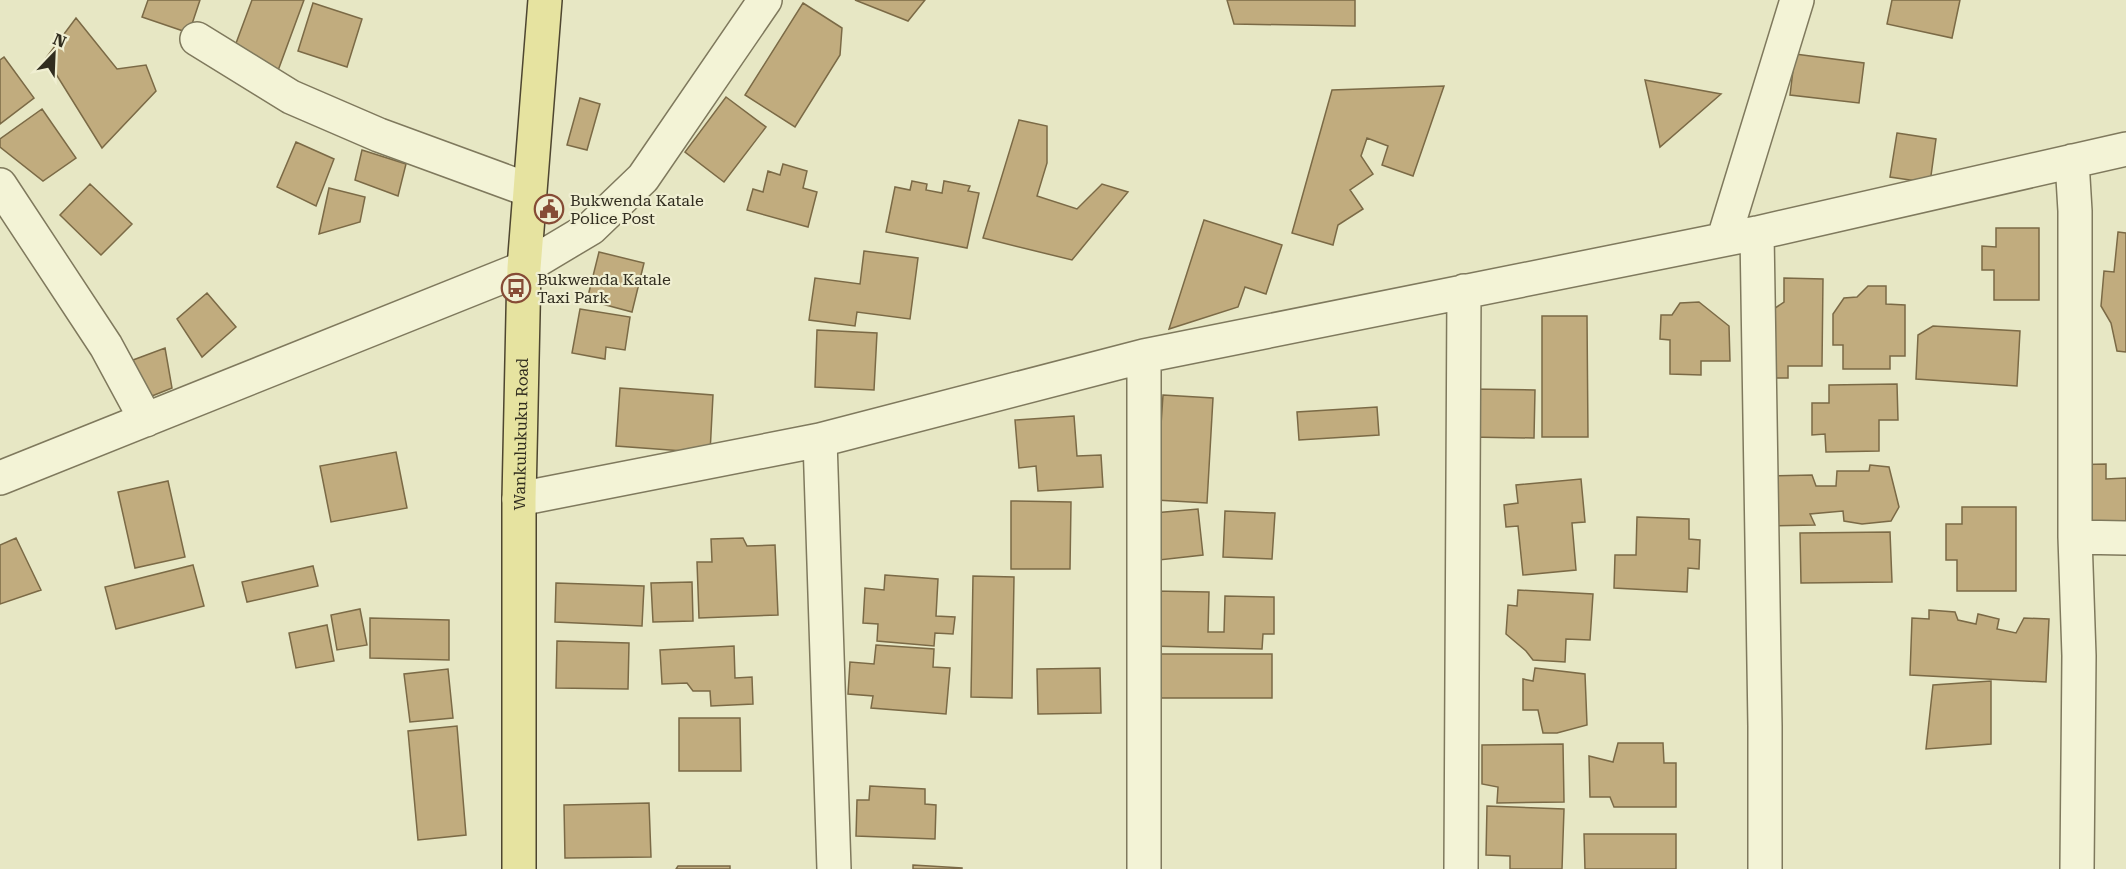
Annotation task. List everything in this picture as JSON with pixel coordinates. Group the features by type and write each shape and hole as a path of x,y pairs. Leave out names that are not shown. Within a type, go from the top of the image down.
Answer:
{"main road":[{"name":"Wankulukuku Road","path":"519,869 519,499 524,268 545,0"}],"street":[{"path":"0,478 524,268 591,228 643,178 765,0"},
{"path":"1724,238 1797,0"},
{"path":"197,39 291,97 379,135 529,190"},
{"path":"519,499 820,440 1144,356 1757,233 2126,149"},
{"path":"2072,161 2075,211 2075,537 2079,656 2078,869"},
{"path":"0,185 106,346 146,420"},
{"path":"1757,233 1765,869"},
{"path":"1461,869 1464,291"},
{"path":"1144,356 1144,869"},
{"path":"820,440 834,869"},
{"path":"2075,537 2126,538"}],"building":[{"path":"148,0 200,0 189,33 142,17"},
{"path":"252,0 304,0 276,76 235,46"},
{"path":"855,0 925,0 908,21"},
{"path":"1227,0 1355,0 1355,26 1234,24"},
{"path":"1892,0 1960,0 1952,38 1887,24"},
{"path":"313,3 362,19 347,67 298,51"},
{"path":"803,3 842,28 840,55 795,127 745,95"},
{"path":"76,18 117,69 146,65 156,91 102,148 46,58"},
{"path":"1795,54 1864,63 1859,103 1790,95"},
{"path":"4,57 34,98 0,124 0,60"},
{"path":"1645,80 1721,94 1660,147"},
{"path":"1444,86 1413,176 1382,165 1388,146 1367,138 1361,156 1373,174 1350,190 1363,209 1338,225 1333,245 1292,233 1332,90"},
{"path":"726,97 766,127 724,182 685,152"},
{"path":"580,98 600,104 587,150 567,145"},
{"path":"42,109 76,158 43,181 0,147 0,139"},
{"path":"1019,120 1047,126 1047,163 1037,196 1077,209 1102,184 1128,192 1072,260 983,238"},
{"path":"1897,133 1936,139 1930,183 1890,177"},
{"path":"296,142 334,159 316,206 277,187"},
{"path":"362,150 406,164 398,196 355,180"},
{"path":"783,164 807,171 803,188 817,192 808,227 747,210 753,189 763,192 768,171 780,175"},
{"path":"912,181 927,184 926,190 942,193 944,181 970,186 968,191 979,193 967,248 886,232 895,187 910,190"},
{"path":"90,184 132,224 101,255 60,215"},
{"path":"329,188 365,197 360,222 319,234"},
{"path":"1204,220 1282,245 1266,294 1245,287 1238,307 1169,329"},
{"path":"1996,228 2039,228 2039,300 1994,300 1994,270 1982,270 1982,246 1996,247"},
{"path":"2118,232 2126,233 2126,352 2117,351 2111,323 2101,306 2104,271 2114,272"},
{"path":"864,251 918,258 910,319 857,312 855,326 809,320 815,278 860,284"},
{"path":"599,252 644,263 632,312 587,300"},
{"path":"1784,278 1823,279 1822,366 1788,366 1788,378 1764,378 1765,315 1784,302"},
{"path":"1868,286 1886,286 1886,304 1905,305 1905,356 1890,356 1890,369 1843,369 1843,345 1833,345 1833,314 1844,298 1857,297"},
{"path":"207,293 236,327 202,357 177,319"},
{"path":"1699,302 1729,326 1730,361 1701,361 1701,375 1670,374 1670,340 1660,339 1661,315 1672,315 1680,303"},
{"path":"580,309 630,317 625,350 606,347 605,359 572,353"},
{"path":"1542,316 1587,316 1588,437 1542,437"},
{"path":"1933,326 2020,331 2017,386 1916,379 1918,335"},
{"path":"817,330 877,333 874,390 815,387"},
{"path":"165,348 172,388 147,398 133,360"},
{"path":"1897,384 1898,420 1879,420 1879,451 1826,452 1825,434 1812,435 1812,403 1829,403 1829,385"},
{"path":"620,388 713,395 710,453 616,446"},
{"path":"1470,389 1535,390 1534,438 1469,437"},
{"path":"1163,395 1213,398 1207,503 1156,500"},
{"path":"1377,407 1379,435 1299,440 1297,412"},
{"path":"1074,416 1077,456 1101,455 1103,487 1038,491 1036,466 1019,468 1015,420"},
{"path":"396,452 407,508 331,522 320,466"},
{"path":"2106,464 2106,479 2126,478 2126,531 2067,532 2065,465"},
{"path":"1870,465 1889,467 1899,507 1891,521 1862,524 1844,521 1843,511 1810,514 1815,525 1767,526 1765,476 1812,475 1816,486 1836,486 1837,471 1869,471"},
{"path":"1581,479 1585,522 1572,523 1576,570 1523,575 1518,526 1506,527 1504,505 1518,503 1516,485"},
{"path":"168,481 185,557 135,568 118,492"},
{"path":"1011,501 1071,502 1070,569 1011,569"},
{"path":"1962,507 2016,507 2016,591 1957,591 1957,560 1946,560 1946,524 1962,524"},
{"path":"1198,509 1203,555 1159,560 1154,513"},
{"path":"1225,511 1275,513 1272,559 1223,557"},
{"path":"1637,517 1689,519 1689,539 1700,540 1699,569 1688,568 1687,592 1614,588 1615,555 1636,555"},
{"path":"1890,532 1892,582 1801,583 1800,533"},
{"path":"16,538 41,590 0,604 0,545"},
{"path":"743,538 747,546 775,545 778,615 699,618 697,562 712,562 711,539"},
{"path":"193,565 204,606 116,629 105,587"},
{"path":"313,566 318,586 247,602 242,582"},
{"path":"885,575 938,579 936,616 955,617 953,634 935,633 934,646 877,641 878,624 863,623 865,588 884,590"},
{"path":"973,576 1014,577 1012,698 971,697"},
{"path":"692,582 693,621 653,622 651,583"},
{"path":"556,583 644,586 642,626 555,622"},
{"path":"1518,590 1593,594 1590,640 1566,639 1565,662 1533,660 1506,634 1508,605 1517,606"},
{"path":"1153,591 1209,592 1208,632 1224,632 1225,596 1274,597 1274,634 1263,634 1262,649 1152,646"},
{"path":"360,609 367,645 337,650 331,615"},
{"path":"1929,610 1955,612 1958,620 1976,624 1978,614 1999,619 1997,629 2016,633 2024,618 2049,619 2046,682 1910,675 1912,618 1929,619"},
{"path":"370,618 449,620 449,660 370,658"},
{"path":"327,625 334,661 296,668 289,633"},
{"path":"557,641 629,643 628,689 556,688"},
{"path":"876,645 934,649 933,667 950,668 946,714 871,708 873,696 848,694 850,662 874,664"},
{"path":"734,646 735,678 752,677 753,704 711,706 710,691 693,691 687,683 662,684 660,650"},
{"path":"1152,654 1272,654 1272,698 1152,698"},
{"path":"1100,668 1101,713 1038,714 1037,669"},
{"path":"1535,668 1585,674 1587,725 1557,733 1543,733 1538,710 1523,710 1523,679 1533,681"},
{"path":"448,669 453,718 410,722 404,674"},
{"path":"1991,681 1991,744 1926,749 1933,685"},
{"path":"679,718 740,718 741,771 679,771"},
{"path":"457,726 466,835 418,840 408,731"},
{"path":"1618,743 1663,743 1664,763 1676,763 1676,807 1614,807 1610,797 1590,797 1589,756 1613,762"},
{"path":"1563,744 1564,802 1497,803 1498,787 1482,784 1482,745"},
{"path":"870,786 925,789 925,804 936,805 935,839 856,836 857,800 869,800"},
{"path":"649,803 651,857 565,858 564,805"},
{"path":"1487,806 1564,809 1562,869 1510,869 1510,856 1486,855"},
{"path":"1584,834 1676,834 1676,869 1585,869"},
{"path":"913,865 962,868 962,869 913,869"},
{"path":"678,866 730,866 730,869 676,869"}],"place":[{"name":"Bukwenda Katale Police Post","path":"549,209"},
{"name":"Bukwenda Katale Taxi Park","path":"516,288"}]}
